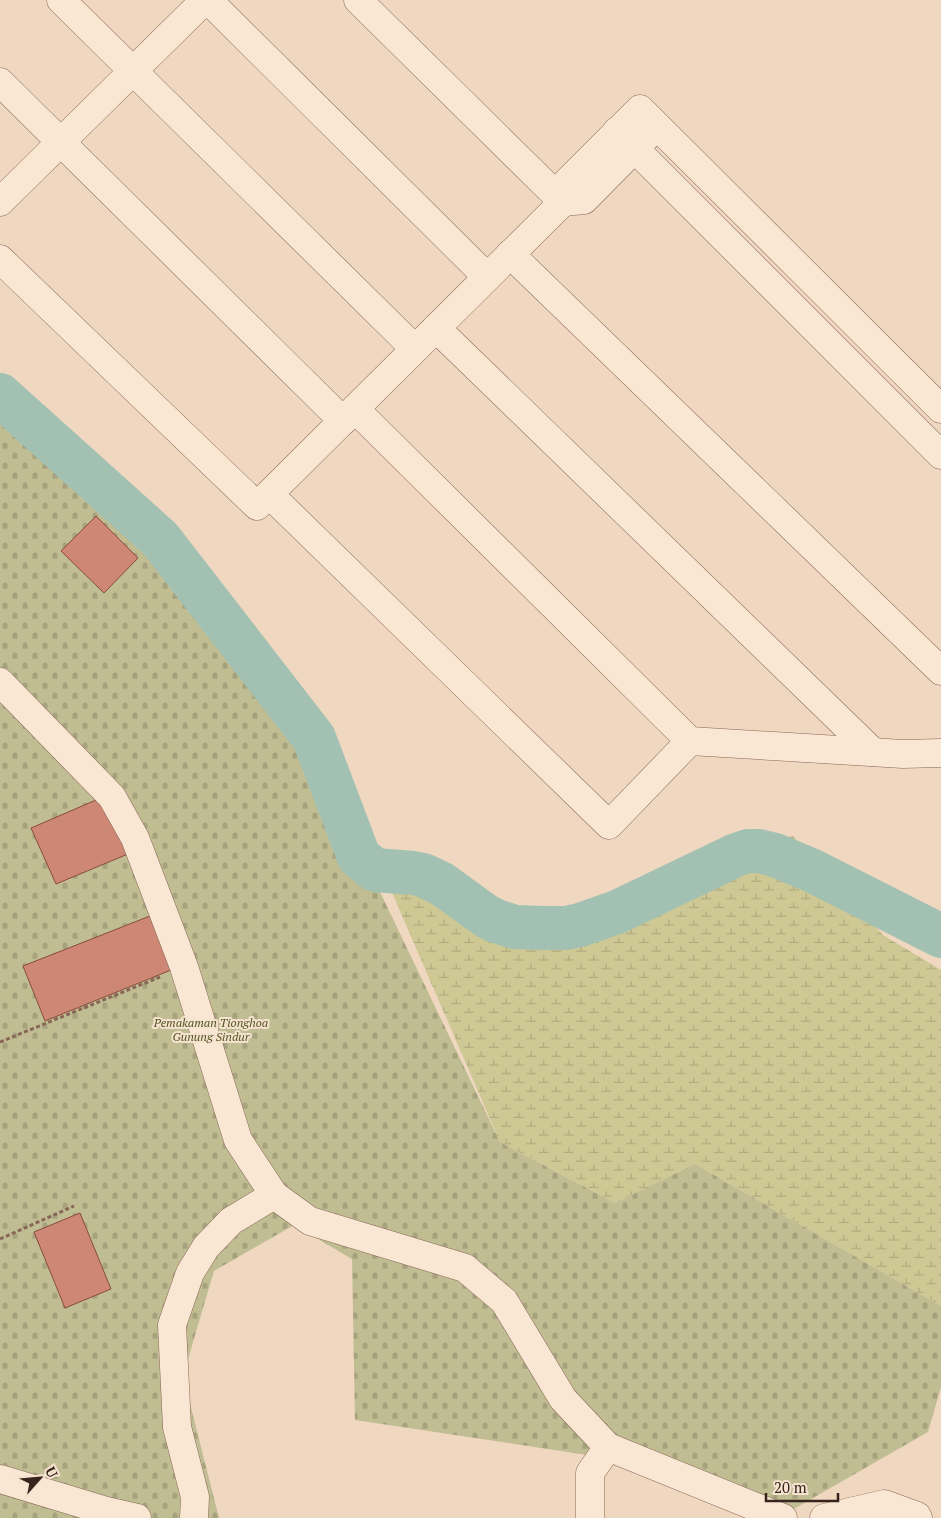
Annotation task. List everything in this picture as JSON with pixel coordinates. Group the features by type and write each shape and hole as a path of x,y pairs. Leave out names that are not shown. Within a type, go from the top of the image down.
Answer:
{"street":[{"path":"62,0 415,349"},
{"path":"0,202 207,0 488,277"},
{"path":"358,0 563,202"},
{"path":"0,82 690,741 903,754 941,753"},
{"path":"0,259 257,506 563,202 584,200 626,140 657,126 941,409"},
{"path":"626,140 941,455"},
{"path":"510,254 941,671"},
{"path":"436,328 873,752"},
{"path":"269,494 610,825 690,741"},
{"path":"0,682 112,797 135,838 184,967 238,1140 274,1195 310,1221 465,1268 504,1301 563,1399 608,1447 783,1518"},
{"path":"194,1518 195,1498 177,1426 172,1325 190,1273 206,1247 231,1222 274,1195"},
{"path":"590,1518 590,1473 608,1447"},
{"path":"0,1479 106,1511 137,1518"},
{"path":"824,1518 884,1504 918,1518"}],"path":[{"path":"0,1042 184,967"},
{"path":"0,1239 74,1206"}],"green space":[{"name":"Pemakaman Tionghoa Gunung Sindur","path":"0,396 200,591 345,819 500,1142 615,1203 695,1164 941,1306 941,1387 928,1432 778,1518 627,1461 355,1420 352,1259 294,1225 214,1271 183,1376 219,1518 0,1518"},
{"path":"793,836 883,935 941,970 941,1306 695,1164 615,1203 500,1142 374,851 426,854 465,901 533,945 591,935 697,862"}],"building":[{"path":"96,516 138,558 104,593 61,551"},
{"path":"103,797 128,854 56,884 31,828"},
{"path":"155,914 176,968 45,1021 23,966"},
{"path":"80,1213 111,1289 65,1308 34,1232"}],"waterway":[{"path":"0,395 160,539 314,738 359,857 375,870 423,875 442,884 486,916 515,927 566,928 617,912 736,855 748,851 759,851 775,855 813,871 941,936"}]}
